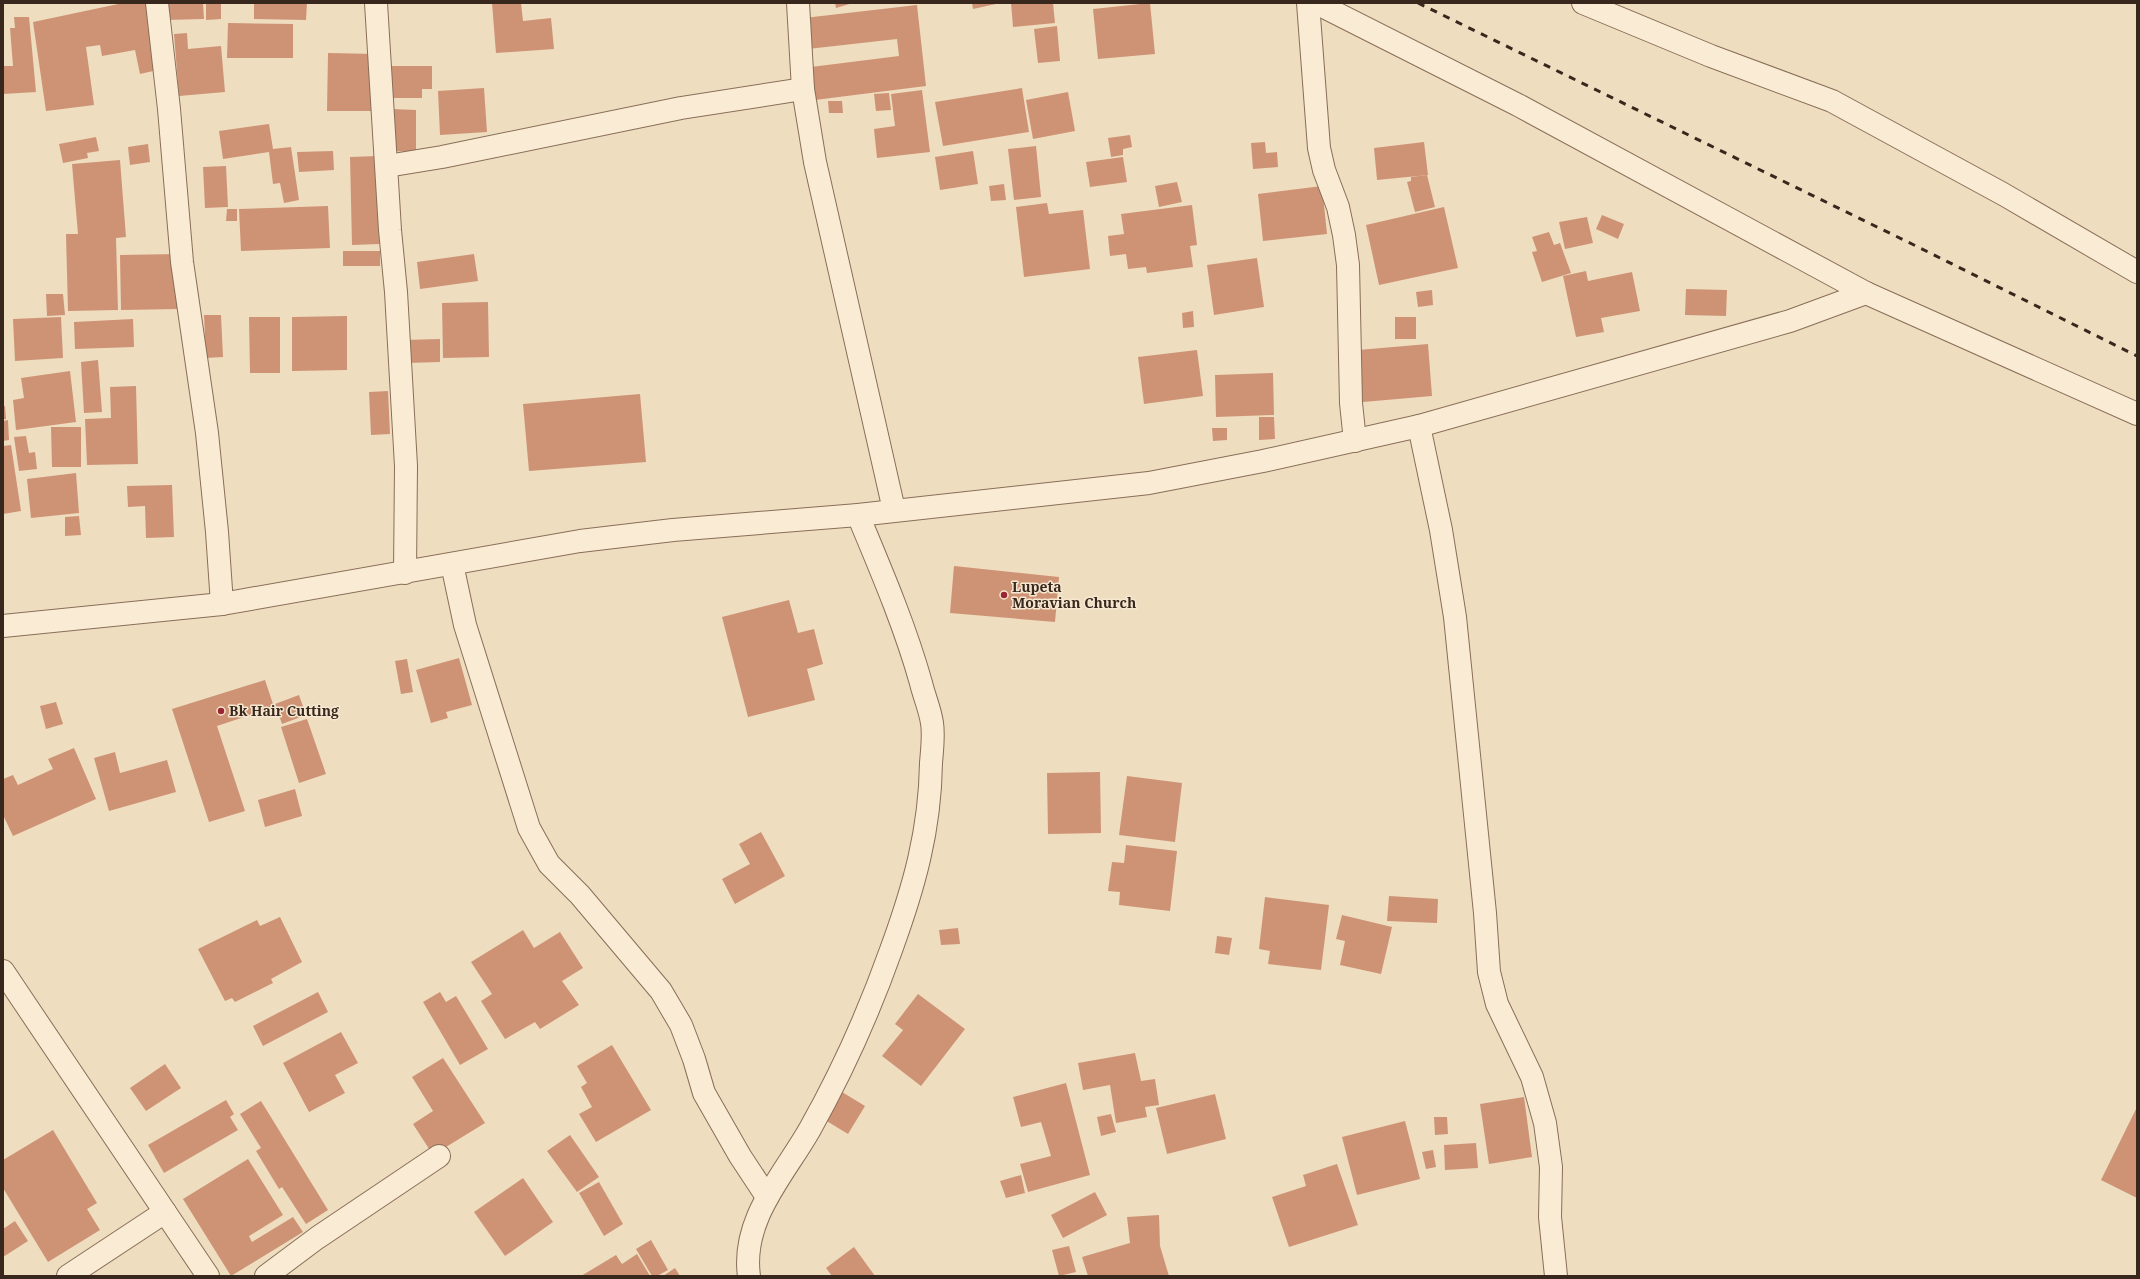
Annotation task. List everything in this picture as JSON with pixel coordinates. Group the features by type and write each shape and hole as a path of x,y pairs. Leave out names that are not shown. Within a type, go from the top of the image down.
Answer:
{"street":[{"path":"157,3 169,109 182,262 207,433 217,532 222,604"},
{"path":"376,3 406,466 405,573"},
{"path":"798,3 803,89 815,162 894,510"},
{"path":"1308,3 1319,148 1324,170 1338,207 1348,265 1349,360 1355,441"},
{"path":"1316,3 1518,105 1866,293 2137,414"},
{"path":"1583,3 1711,56 1832,102 2133,265"},
{"path":"387,166 449,156 681,108 803,89"},
{"path":"3,626 222,604 595,540 688,529 858,515 1149,483 1355,441 1419,426 1761,330 1866,293"},
{"path":"1419,426 1441,530 1456,617 1485,913 1489,972 1497,1004 1532,1077 1545,1123 1551,1167 1550,1217 1556,1276"},
{"path":"749,1276 746,1258 750,1234 767,1197 810,1129 853,1045 881,979 912,891 925,836 931,784 932,724 915,661 858,515"},
{"path":"452,564 465,625 529,828 549,864 580,895 661,991 681,1025 694,1059 704,1093 740,1156 767,1197"},
{"path":"3,971 208,1276"},
{"path":"266,1276 317,1238 439,1156"},
{"path":"68,1276 165,1212"}],"building":[{"path":"123,3 148,3 162,69 140,74 135,50 102,56 100,45 86,47 94,105 46,111 33,22"},
{"path":"164,3 203,3 204,19 165,20"},
{"path":"206,3 221,3 221,19 206,20"},
{"path":"254,3 307,3 306,20 254,19"},
{"path":"492,3 521,3 523,21 551,18 554,49 496,53"},
{"path":"835,3 853,3 836,8"},
{"path":"972,3 996,3 996,4 973,9"},
{"path":"1011,3 1053,3 1055,23 1013,27"},
{"path":"1150,3 1155,54 1098,59 1093,9"},
{"path":"917,5 926,86 815,100 811,67 899,56 897,39 808,49 804,18"},
{"path":"14,17 29,17 36,92 3,94 3,66 13,66 10,28 15,28"},
{"path":"228,23 293,24 293,58 227,58"},
{"path":"1057,26 1060,61 1038,63 1034,29"},
{"path":"187,33 188,49 221,46 225,92 179,96 174,34"},
{"path":"328,53 374,54 373,111 327,111"},
{"path":"392,66 432,66 432,89 422,89 422,98 391,98"},
{"path":"484,88 487,132 440,135 438,91"},
{"path":"1022,88 1029,132 943,146 935,102"},
{"path":"922,90 930,152 877,158 874,129 895,126 891,94"},
{"path":"1068,92 1075,131 1033,139 1026,100"},
{"path":"889,93 891,110 876,111 874,94"},
{"path":"828,101 842,101 843,113 829,113"},
{"path":"392,109 416,110 416,152 392,151"},
{"path":"269,124 273,149 291,147 299,200 284,203 280,183 273,184 269,152 223,159 219,131"},
{"path":"1130,135 1132,147 1123,149 1123,155 1111,157 1108,138"},
{"path":"96,137 99,151 87,153 88,158 63,163 59,144"},
{"path":"1265,142 1266,153 1277,152 1278,167 1253,169 1251,143"},
{"path":"1424,142 1428,175 1377,180 1374,148"},
{"path":"148,144 150,162 130,165 128,147"},
{"path":"1036,146 1041,197 1014,200 1008,149"},
{"path":"333,151 334,170 299,172 297,152"},
{"path":"973,151 978,184 940,190 935,157"},
{"path":"377,156 379,244 352,245 350,157"},
{"path":"1123,157 1127,182 1090,187 1086,162"},
{"path":"120,160 126,237 116,238 118,310 68,311 66,234 78,234 72,164"},
{"path":"226,166 228,207 205,208 203,167"},
{"path":"1427,175 1435,207 1415,212 1407,182 1411,181 1411,177"},
{"path":"1177,182 1182,202 1159,207 1155,186"},
{"path":"1004,184 1006,200 991,201 989,186"},
{"path":"1322,186 1327,234 1263,241 1258,194"},
{"path":"1047,203 1049,214 1083,210 1090,269 1024,277 1016,207"},
{"path":"1192,205 1197,245 1190,246 1193,267 1147,273 1146,267 1128,269 1126,254 1110,256 1108,236 1124,234 1121,214"},
{"path":"328,206 330,248 241,251 239,209"},
{"path":"1444,207 1458,268 1379,285 1366,225"},
{"path":"227,209 237,209 237,221 226,221"},
{"path":"1602,215 1624,224 1618,239 1596,229"},
{"path":"1587,217 1593,243 1565,249 1559,222"},
{"path":"1549,232 1554,245 1560,243 1571,273 1542,282 1532,252 1537,251 1532,237"},
{"path":"343,251 380,251 380,266 343,266"},
{"path":"178,254 179,309 121,310 120,255"},
{"path":"474,254 478,281 420,289 417,262"},
{"path":"1257,258 1264,307 1214,315 1207,265"},
{"path":"1586,271 1588,281 1632,272 1640,311 1601,318 1604,332 1576,337 1563,276"},
{"path":"1686,289 1727,290 1726,316 1685,315"},
{"path":"1432,290 1433,305 1418,307 1416,292"},
{"path":"46,294 63,294 65,315 47,316"},
{"path":"488,302 489,357 443,358 442,303"},
{"path":"1193,311 1194,327 1183,328 1182,313"},
{"path":"204,315 221,315 223,357 206,358"},
{"path":"347,316 347,370 292,371 292,317"},
{"path":"61,317 63,358 15,361 13,319"},
{"path":"249,317 280,317 280,373 250,373"},
{"path":"1395,317 1416,317 1416,339 1395,339"},
{"path":"133,319 134,347 75,349 74,322"},
{"path":"440,339 440,362 405,363 404,340"},
{"path":"1428,344 1432,396 1363,402 1358,350"},
{"path":"1197,350 1203,396 1144,404 1138,357"},
{"path":"98,360 102,412 84,413 81,362"},
{"path":"70,371 76,422 16,430 13,400 24,398 21,378"},
{"path":"1273,373 1274,415 1216,417 1215,375"},
{"path":"136,386 138,464 87,465 85,419 111,418 110,387"},
{"path":"388,391 390,434 371,435 369,392"},
{"path":"640,394 646,462 529,471 523,404"},
{"path":"3,406 5,406 6,419 3,419"},
{"path":"1259,417 1274,417 1275,439 1259,440"},
{"path":"8,420 9,440 3,441 3,421"},
{"path":"51,427 81,427 81,467 52,467"},
{"path":"1212,428 1227,428 1227,440 1213,441"},
{"path":"26,436 29,453 35,452 37,469 19,471 14,437"},
{"path":"11,445 21,511 3,514 3,446"},
{"path":"76,473 79,513 31,518 27,479"},
{"path":"172,485 174,537 146,538 145,506 128,507 127,486"},
{"path":"79,516 81,535 65,536 65,517"},
{"name":"Lupeta Moravian Church","path":"954,566 1059,577 1055,622 950,613"},
{"path":"789,600 798,633 814,629 823,664 807,669 815,700 748,717 722,617"},
{"path":"459,658 472,705 446,712 448,718 431,723 416,670"},
{"path":"407,659 413,692 401,694 395,661"},
{"path":"265,680 274,707 217,726 245,811 209,822 172,709"},
{"path":"299,695 306,715 282,724 275,704"},
{"path":"56,702 63,724 46,729 40,706"},
{"path":"307,719 326,774 299,783 281,727"},
{"path":"74,748 96,799 13,836 3,815 3,779 13,775 18,785 53,769 48,759"},
{"path":"115,752 120,773 167,760 176,792 109,811 94,758"},
{"path":"1100,772 1101,833 1048,834 1047,773"},
{"path":"1127,776 1182,783 1175,842 1119,835"},
{"path":"295,789 302,816 265,827 258,800"},
{"path":"761,832 785,876 735,904 722,879 750,864 739,844"},
{"path":"1126,845 1177,851 1170,911 1119,905 1120,892 1108,891 1112,862 1124,863"},
{"path":"1389,896 1438,899 1437,923 1387,921"},
{"path":"1265,897 1329,905 1321,970 1268,964 1270,951 1259,949"},
{"path":"1342,915 1392,927 1381,974 1340,965 1345,941 1336,939"},
{"path":"280,917 302,962 271,979 273,983 235,1002 232,998 225,1001 198,949 257,920 260,926"},
{"path":"958,928 960,944 941,945 939,930"},
{"path":"523,930 534,948 560,932 583,968 562,981 579,1005 540,1029 535,1022 505,1039 481,1001 492,994 471,962"},
{"path":"1217,936 1232,938 1229,955 1215,953"},
{"path":"318,992 328,1012 263,1046 253,1026"},
{"path":"440,992 446,1002 456,996 488,1049 460,1065 423,1002"},
{"path":"918,994 965,1029 921,1086 882,1056 903,1030 895,1024"},
{"path":"341,1032 358,1063 335,1075 345,1093 309,1112 283,1063"},
{"path":"612,1045 651,1110 596,1142 579,1114 592,1107 581,1087 587,1083 577,1066"},
{"path":"1135,1053 1141,1081 1155,1079 1159,1105 1145,1107 1147,1117 1116,1123 1110,1085 1083,1090 1078,1063"},
{"path":"443,1058 485,1123 433,1155 413,1124 433,1111 412,1077"},
{"path":"165,1064 181,1088 146,1111 130,1088"},
{"path":"1066,1083 1090,1175 1028,1192 1020,1164 1051,1156 1041,1122 1021,1127 1013,1097"},
{"path":"842,1092 865,1106 848,1134 825,1120"},
{"path":"1215,1094 1226,1139 1167,1154 1156,1108"},
{"path":"1524,1097 1532,1157 1489,1164 1480,1104"},
{"path":"226,1100 234,1114 230,1117 238,1130 164,1173 148,1145"},
{"path":"261,1101 328,1210 306,1224 282,1187 279,1189 256,1151 261,1148 240,1114"},
{"path":"2137,1107 2137,1198 2101,1180"},
{"path":"1111,1114 1116,1132 1101,1136 1097,1117"},
{"path":"1434,1117 1447,1117 1448,1134 1435,1135"},
{"path":"1405,1121 1420,1179 1357,1195 1342,1137"},
{"path":"53,1130 97,1203 87,1209 100,1230 48,1262 3,1188 3,1160"},
{"path":"570,1135 599,1177 577,1192 547,1151"},
{"path":"1476,1143 1478,1168 1445,1170 1444,1145"},
{"path":"1433,1150 1436,1167 1426,1169 1422,1152"},
{"path":"248,1159 283,1215 249,1236 252,1242 293,1217 303,1232 231,1276 183,1199"},
{"path":"1337,1164 1358,1225 1289,1247 1272,1197 1306,1186 1303,1175"},
{"path":"1021,1175 1025,1193 1006,1198 1000,1181"},
{"path":"523,1178 553,1222 505,1256 474,1212"},
{"path":"599,1182 623,1224 604,1236 579,1193"},
{"path":"1095,1192 1107,1215 1063,1238 1051,1215"},
{"path":"1159,1215 1160,1246 1169,1276 1088,1276 1082,1257 1130,1243 1127,1217"},
{"path":"15,1221 28,1241 3,1257 3,1229"},
{"path":"651,1240 668,1270 657,1276 652,1276 636,1249"},
{"path":"1069,1246 1076,1272 1059,1276 1052,1250"},
{"path":"854,1247 875,1276 832,1276 826,1268"},
{"path":"637,1254 650,1276 581,1276 616,1255 622,1264"},
{"path":"675,1268 680,1276 663,1276"}],"railway":[{"path":"1418,3 1912,244 2137,356"}],"place":[{"name":"Lupeta Moravian Church","path":"1004,595"},
{"name":"Bk Hair Cutting","path":"221,711"}]}
